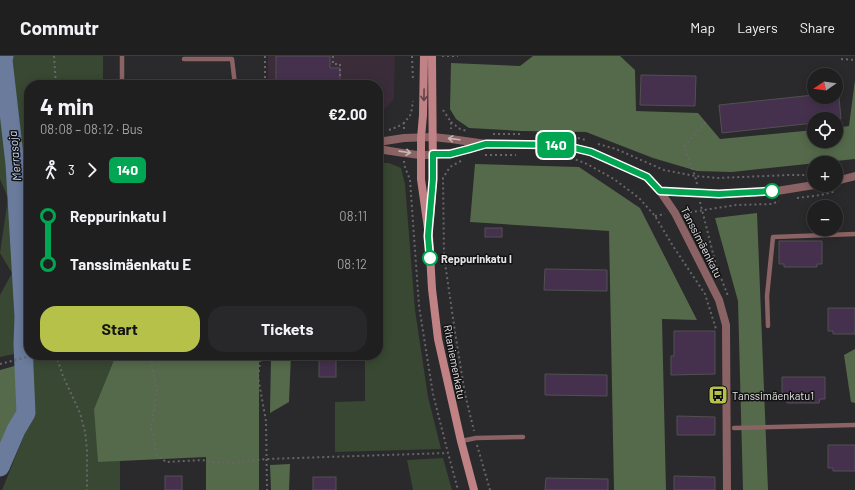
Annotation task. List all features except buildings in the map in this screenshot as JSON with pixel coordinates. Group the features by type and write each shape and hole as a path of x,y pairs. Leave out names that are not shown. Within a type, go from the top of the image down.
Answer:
{"street":[{"name":"Ritaniemenkatu","path":"424,56 422,188 428,236 432,289 438,339 461,441 474,490"},
{"name":"Ritaniemenkatu","path":"428,236 433,179 432,56"},
{"name":"Tanssimäenkatu","path":"383,141 404,138 432,137 486,144 562,145 591,152 647,177 660,191 676,213 719,300 726,325 727,490"},
{"name":"Tanssimäenkatu","path":"383,150 422,155 450,154 486,144"},
{"path":"843,179 855,176"},
{"path":"660,191 719,194 777,191 807,186"}],"lane":[{"path":"122,56 122,80"},
{"path":"184,59 232,59 235,80"},
{"path":"768,326 767,296 773,237 855,234"},
{"path":"734,428 855,425"},
{"path":"461,441 476,438 523,437"}],"path":[{"path":"54,56 56,80"},
{"path":"265,56 265,80"},
{"path":"333,56 333,64 340,64 340,80"},
{"path":"442,56 458,56"},
{"path":"842,59 855,60"},
{"path":"443,104 443,112 451,122 460,129 467,131"},
{"path":"707,121 684,146 695,176 716,265 729,300"},
{"path":"451,122 451,139"},
{"path":"384,131 404,123"},
{"path":"488,134 524,134"},
{"path":"570,137 590,142"},
{"path":"597,144 616,149 664,170 695,176 718,178 807,175"},
{"path":"450,154 450,166 443,178 444,256 465,394 490,490"},
{"path":"480,156 517,155"},
{"path":"571,158 586,163 614,179 639,198 654,216 705,294 717,332"},
{"path":"450,166 462,161"},
{"path":"792,199 821,195"},
{"path":"702,210 736,205 772,204 785,200"},
{"path":"0,364 24,358"},
{"path":"58,360 63,376 80,413 85,432 87,449 87,490"},
{"path":"151,360 157,391 151,429 157,454 166,462 202,460 232,463 266,459 448,454"},
{"path":"260,360 258,377 266,421 267,490"}],"shaded area":[{"path":"268,56 395,56 394,99 383,111 383,80 268,80"}],"green space":[{"path":"0,56 103,56 103,80 24,80 24,352 0,357 0,295 12,273 0,253 8,198 0,179"},
{"path":"533,56 620,56 635,70 636,111 698,113 720,139 807,131 807,148 843,148 843,127 849,126 855,80 855,159 843,160 843,156 807,156 807,164 732,172 697,171 653,158 586,132 521,131 469,128 456,119 450,109 451,63 520,66"},
{"path":"383,163 389,163 401,168 405,184 415,310 428,397 441,449 335,452 335,402 365,401 365,360 383,360"},
{"path":"475,164 579,167 640,208 697,320 662,319 666,490 614,490 609,231 470,222"},
{"path":"757,213 768,490 743,490 738,301 715,218"},
{"path":"855,349 855,403 851,402 844,355"},
{"path":"32,360 114,360 94,409 120,460 120,490 2,490 33,413"},
{"path":"114,360 259,360 259,490 206,490 206,457 98,462 94,409"},
{"path":"271,360 291,360 289,402 270,413"},
{"path":"18,365 20,412 0,458 0,370"},
{"path":"443,458 452,490 413,490 407,460"},
{"path":"290,464 289,490 271,490 270,465"}],"waterway":[{"name":"Merrasoja","path":"0,467 16,430 26,413 23,344 24,317 15,164 3,60 4,56"}],"bus line":[{"name":"140","path":"430,258 428,236 433,179 433,154 450,154 486,144 562,145 591,152 647,177 660,191 719,194 772,191"}],"place":[{"name":"Reppurinkatu I","path":"430,258"},
{"name":"Tanssimäenkatu1","path":"718,395"}]}
